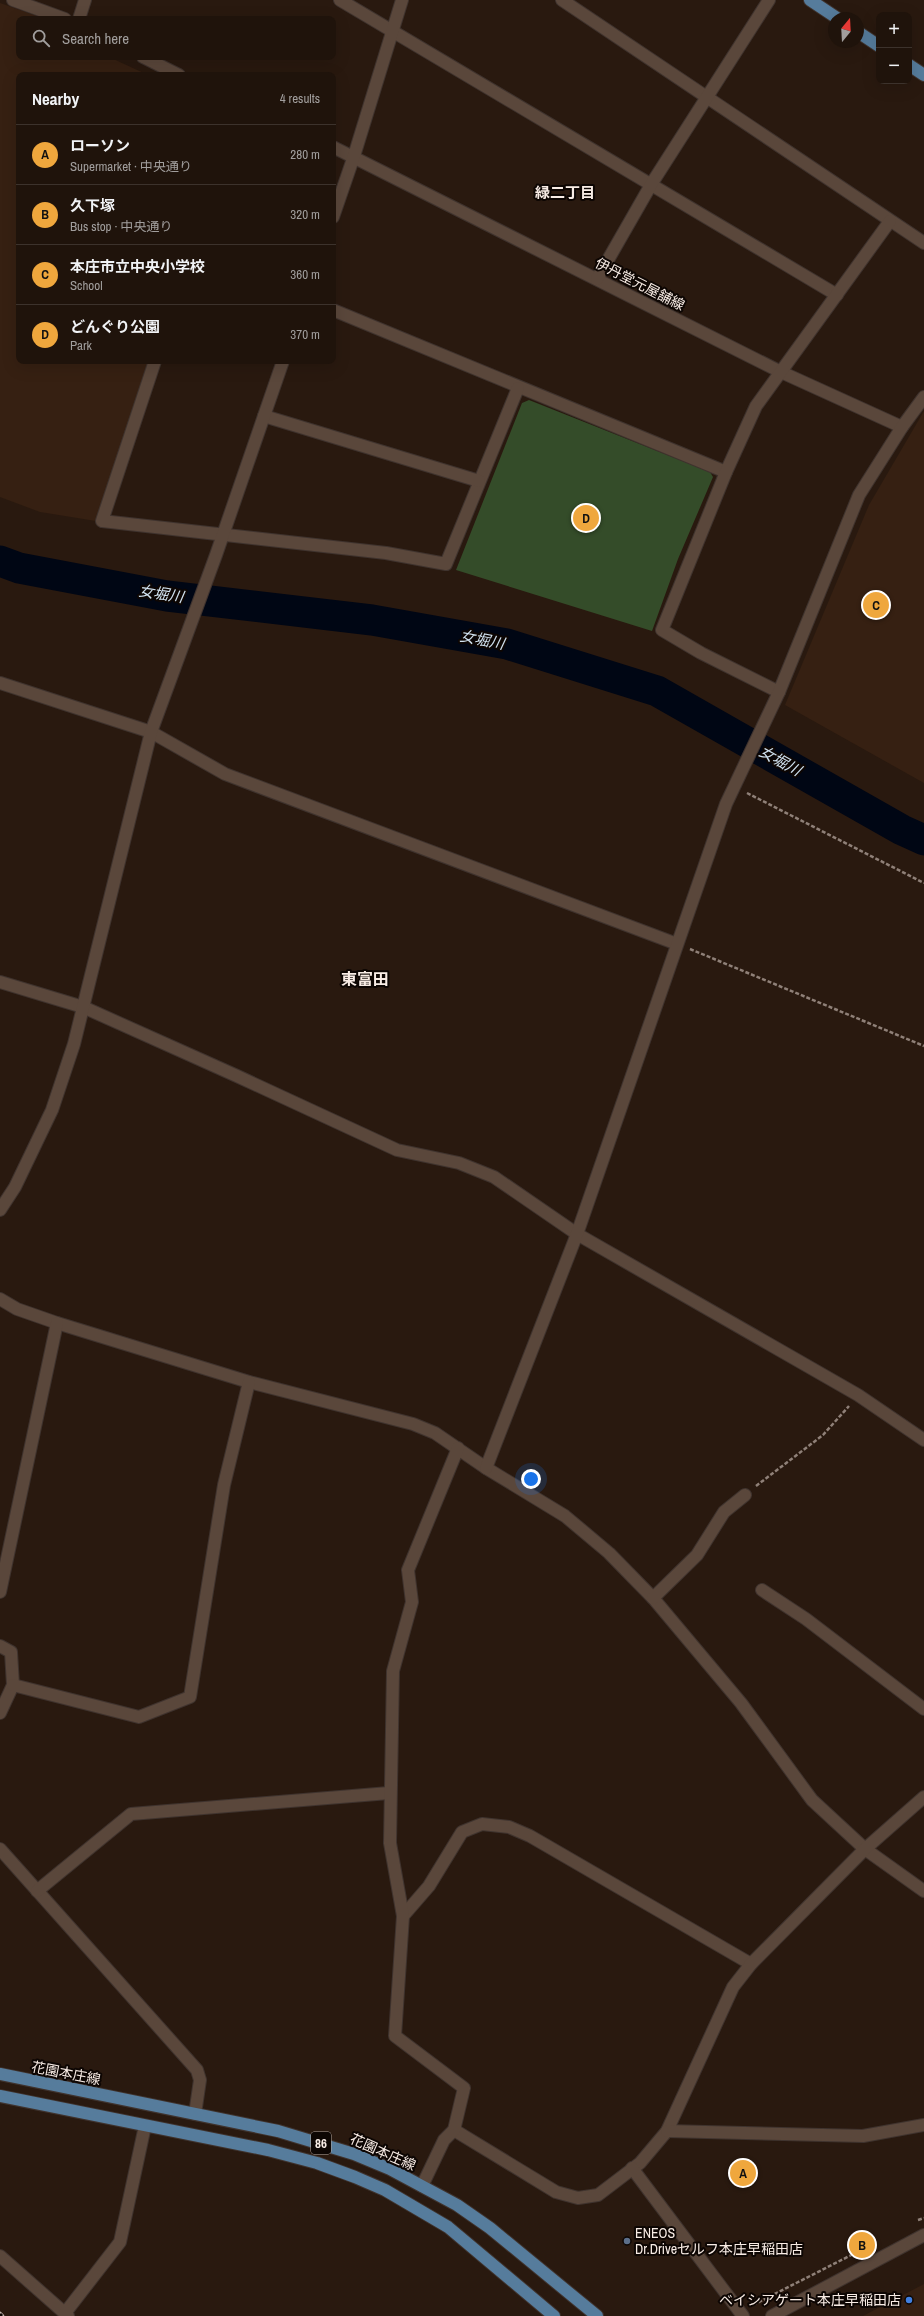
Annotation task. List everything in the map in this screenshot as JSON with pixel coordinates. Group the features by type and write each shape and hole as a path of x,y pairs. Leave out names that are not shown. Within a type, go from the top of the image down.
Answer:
{"main road":[{"path":"810,0 828,12"},
{"path":"864,36 876,44"},
{"path":"912,67 924,75"},
{"name":"花園本庄線","path":"0,2074 278,2131 322,2143 361,2157 422,2186 457,2205 490,2228 597,2316"},
{"name":"86","path":"0,2096 268,2150 317,2163 385,2190 448,2227 554,2316"}],"street":[{"path":"13,0 57,16"},
{"path":"80,16 85,0"},
{"path":"340,0 652,184 838,296"},
{"path":"336,208 354,156 402,0"},
{"path":"562,0 924,243"},
{"path":"597,279 652,184 769,0"},
{"path":"149,60 173,72"},
{"name":"伊丹堂元屋舗線","path":"336,148 781,372 902,427"},
{"path":"779,692 701,653 662,630 726,472 756,406 838,296 890,221"},
{"path":"336,311 518,388 726,472"},
{"path":"154,364 102,522 386,553 446,564 478,481 518,388"},
{"path":"0,1210 15,1186 52,1110 74,1044 151,732 216,555 282,364"},
{"path":"486,1468 577,1234 726,804 770,708 779,692 859,495 902,427 924,398"},
{"path":"264,416 478,481"},
{"path":"0,683 151,732 225,774 677,944"},
{"path":"0,982 83,1008 237,1076 397,1150 459,1163 494,1177 577,1234 858,1395 924,1440"},
{"path":"0,1299 17,1309 57,1323 248,1382 413,1424 435,1433 486,1468 565,1516 609,1553 653,1598 741,1704 812,1800 864,1849 924,1891"},
{"path":"0,1592 57,1323"},
{"path":"13,1685 139,1717 190,1697 224,1485 248,1382"},
{"path":"422,2186 444,2140 454,2130 464,2088 395,2036 403,1916 390,1843 389,1793 393,1671 412,1602 408,1570 458,1448"},
{"path":"653,1598 697,1555 724,1512 745,1495"},
{"path":"762,1590 806,1620 924,1709"},
{"path":"0,1646 11,1652 13,1685 0,1713"},
{"path":"38,1891 131,1814 389,1793"},
{"path":"454,2130 556,2192 578,2198 598,2195 640,2163 667,2131 733,1987 751,1964 864,1849 924,1797"},
{"path":"403,1916 429,1886 462,1832 482,1824 509,1827 530,1836 751,1964"},
{"path":"0,1849 197,2070 200,2080 195,2114"},
{"path":"667,2131 863,2136 924,2125"},
{"path":"0,2256 66,2315 120,2242 145,2126"},
{"path":"632,2168 741,2314"},
{"path":"772,2316 924,2235"}],"path":[{"path":"734,787 924,883"},
{"path":"677,944 924,1046"},
{"path":"745,1495 823,1435 858,1395"},
{"path":"917,2221 924,2218"},
{"path":"741,2314 874,2243"}],"shaded area":[{"path":"0,3 37,16 16,16 16,60 116,60 142,72 16,72 16,364 149,364 96,521 40,512 0,497"},
{"path":"924,411 924,783 785,705 869,505"},
{"name":"ベイシアゲート本庄早稲田店","path":"924,2284 924,2316 863,2316"}],"green space":[{"path":"529,400 710,472 713,477 678,559 652,631 456,570 522,403"}],"waterway":[{"name":"女堀川","path":"0,561 19,568 167,596 372,620 507,644 657,691 902,830 924,840"}],"place":[{"name":"どんぐり公園","path":"586,518"},
{"name":"本庄市立中央小学校","path":"876,605"},
{"name":"ローソン","path":"743,2173"},
{"name":"ENEOS Dr.Driveセルフ本庄早稲田店","path":"627,2241"},
{"name":"久下塚","path":"862,2245"},
{"name":"ベイシアゲート本庄早稲田店","path":"909,2300"}],"district":[{"name":"緑二丁目","path":"565,193"},
{"name":"東富田","path":"365,979"}]}
